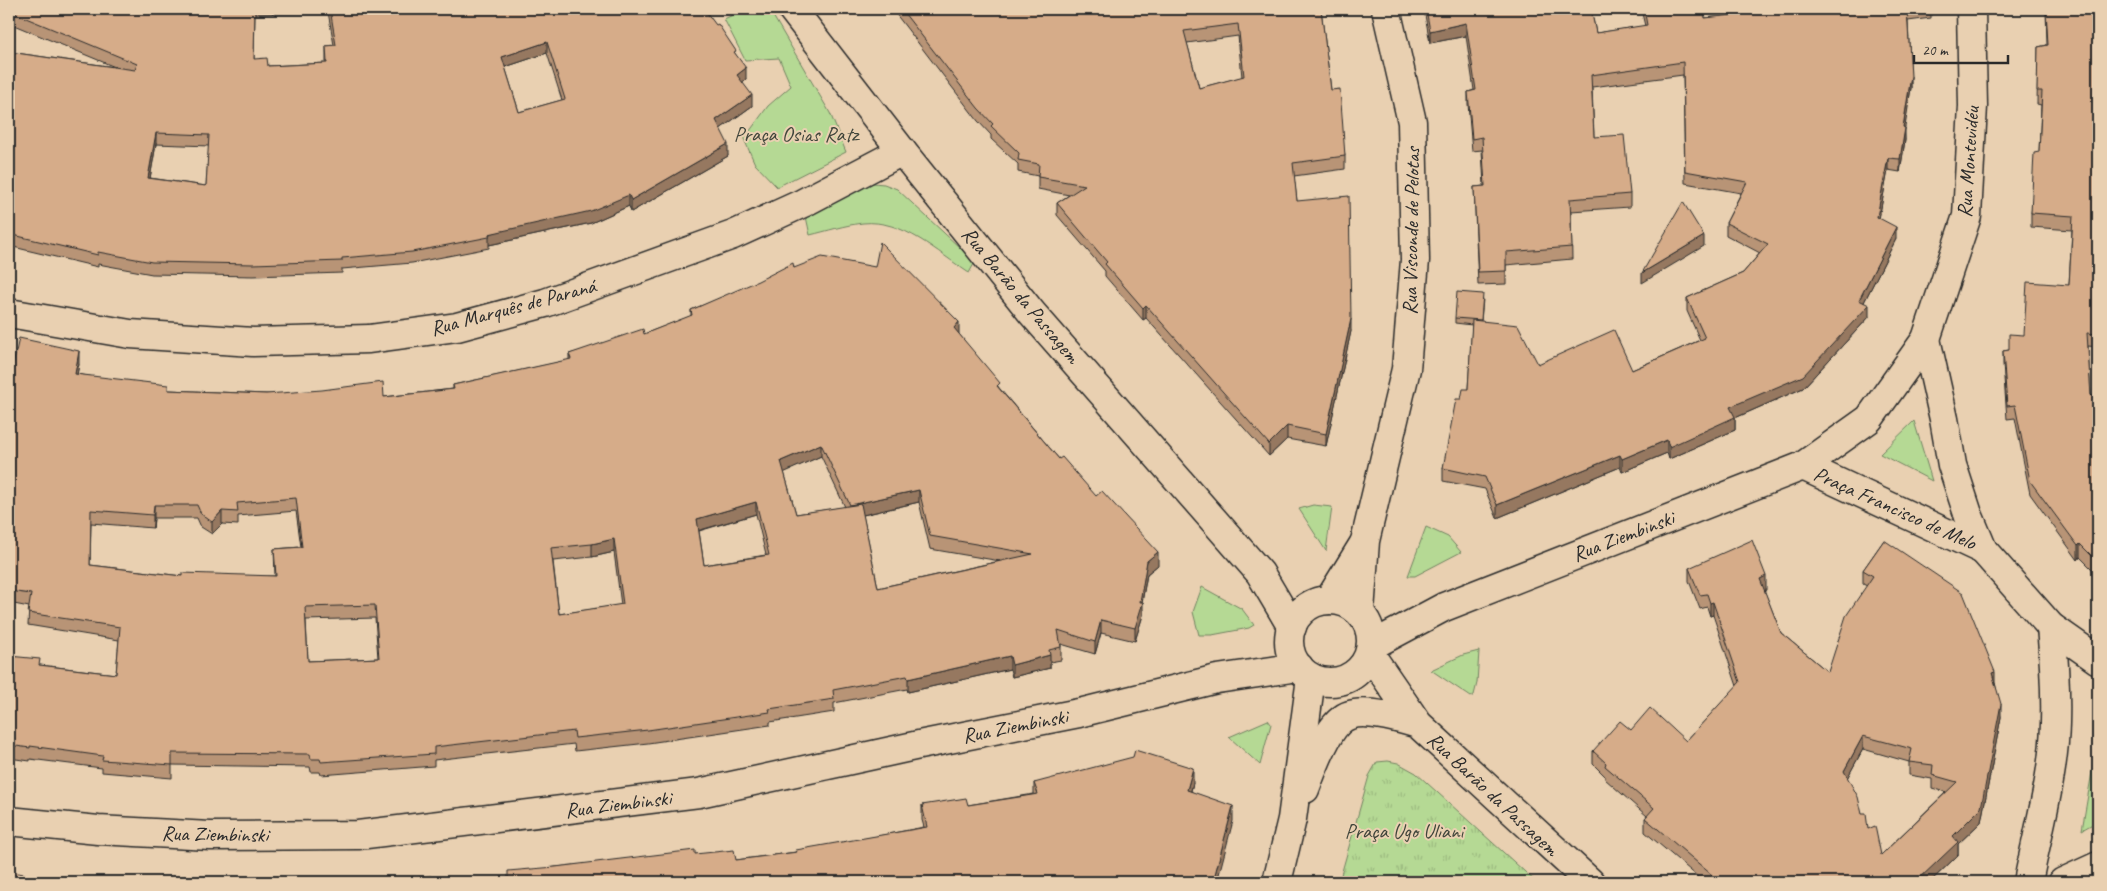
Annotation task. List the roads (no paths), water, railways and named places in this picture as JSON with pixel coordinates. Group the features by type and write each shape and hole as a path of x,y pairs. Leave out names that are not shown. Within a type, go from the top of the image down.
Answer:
{"street":[{"name":"Rua Barão da Passagem","path":"792,9 902,151 1032,313 1260,573 1305,637"},
{"name":"Rua Visconde de Pelotas","path":"1362,615 1366,541 1406,369 1415,260 1412,122 1386,9"},
{"name":"Rua Montevidéu","path":"1926,339 1967,216 1972,106 1971,9"},
{"name":"Rua Marquês de Paraná","path":"9,313 130,334 253,342 369,339 457,327 545,303 733,235 803,203 902,151"},
{"name":"Praça Francisco de Melo","path":"1926,339 1869,419 1803,466 1983,550"},
{"name":"Praça Francisco de Melo","path":"1926,339 1952,464 1968,514 1983,550"},
{"name":"Rua Ziembinski","path":"1370,650 1444,607 1803,466"},
{"name":"Rua Visconde de Pelotas","path":"1277,882 1292,819 1305,637 1366,541"},
{"path":"1983,550 2051,627 2098,660"},
{"path":"1345,602 1362,615 1370,631 1370,650 1362,666 1353,675 1339,681 1325,682 1305,637 1345,602"},
{"name":"Rua Ziembinski","path":"1362,615 1444,607"},
{"path":"2028,882 2049,774 2056,725 2051,627"},
{"name":"Rua Ziembinski","path":"9,821 98,830 210,836 368,834 699,794 919,745 1078,713 1217,679 1305,637"},
{"name":"Rua Barão da Passagem","path":"1370,650 1418,724 1590,882"},
{"name":"Rua Barão da Passagem","path":"1292,819 1327,738 1338,723 1349,715 1369,714 1418,724"},
{"path":"2063,882 2098,866"}],"park label":[{"name":"Praça Osias Ratz","path":"796,134"},
{"name":"Praça Ugo Uliani","path":"1404,831"}]}
